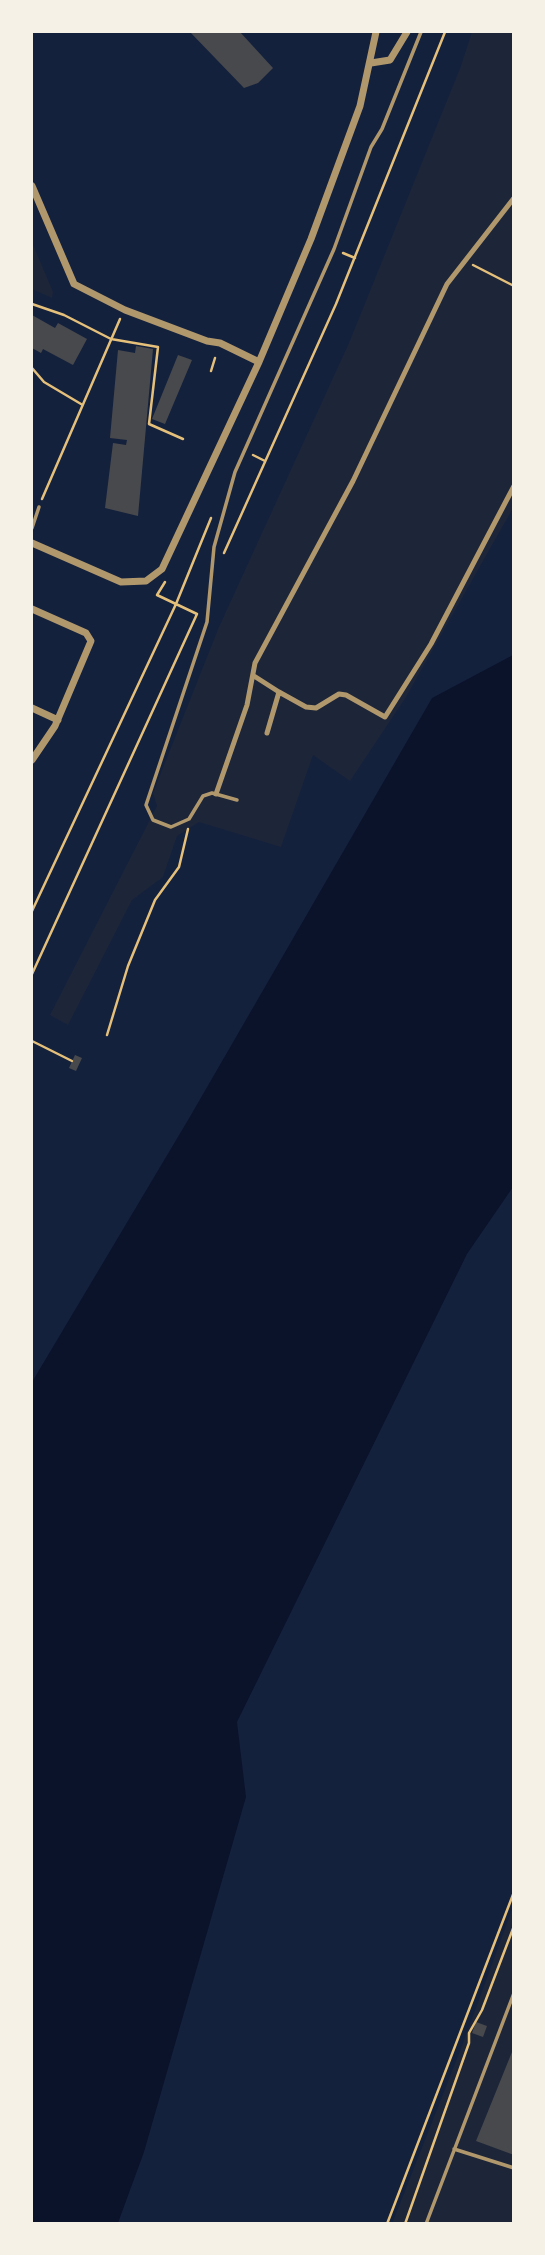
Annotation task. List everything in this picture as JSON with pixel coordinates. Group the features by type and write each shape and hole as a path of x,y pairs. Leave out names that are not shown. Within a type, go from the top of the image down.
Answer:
{"street":[{"path":"32,543 121,582 134,583 156,577 173,548 259,362 360,106 376,32"},
{"path":"371,63 390,60 407,32"},
{"path":"32,186 74,284 125,310 206,341 220,343 259,362"},
{"path":"216,794 247,705 255,663 354,481 447,284 467,262 513,198"},
{"path":"254,676 306,707 316,708 339,694 346,695 385,717 431,644 513,486"},
{"path":"32,609 86,633 91,641 58,720 32,760"},
{"path":"267,733 279,692"},
{"path":"32,708 58,720"}],"lane":[{"path":"237,800 216,794 203,796 189,819 171,827 162,825 148,814 146,805 207,622 214,547 235,472 334,249 372,147 382,129 421,32"},
{"path":"32,528 39,507"},
{"path":"426,2224 513,1993"},
{"path":"454,2149 513,2168"}],"path":[{"path":"224,553 355,258 445,32"},
{"path":"421,75 427,77"},
{"path":"348,255 355,258"},
{"path":"467,262 513,286"},
{"path":"32,304 64,315 111,339 158,347 149,424 183,439"},
{"path":"39,507 81,404 120,319"},
{"path":"211,371 215,358"},
{"path":"32,368 44,382 81,404"},
{"path":"260,458 265,461"},
{"path":"32,911 176,604 214,511"},
{"path":"32,974 197,614 157,595"},
{"path":"107,1035 128,966 155,900 179,867 189,819"},
{"path":"32,1041 72,1061"},
{"path":"387,2224 513,1892"},
{"path":"405,2224 469,2043 472,2026 482,2010 513,1926"},
{"path":"465,2023 472,2026"}],"shaded area":[{"path":"472,32 513,32 513,508 406,697 350,781 313,755 281,847 199,822 177,836 163,877 132,900 68,1025 50,1015 157,806 153,793 219,627 349,343 461,66"},
{"path":"32,242 53,292 52,298 32,289"},
{"path":"513,655 513,1187 467,1254 237,1722 246,1797 144,2152 118,2223 32,2223 32,1382 188,1120 432,698"},
{"path":"513,1907 513,2223 392,2224 462,2046"}],"building":[{"path":"190,32 240,32 273,68 258,83 244,88"},
{"path":"32,315 55,328 58,323 87,339 73,365 43,349 41,353 32,348"},
{"path":"136,346 153,349 138,516 105,508 113,443 126,445 127,440 110,438 118,350 135,353"},
{"path":"178,355 192,360 165,424 152,419"},
{"path":"75,1055 82,1058 76,1071 69,1068"},
{"path":"476,2022 487,2026 483,2037 472,2033"},
{"path":"514,2047 514,2155 476,2141"}]}
